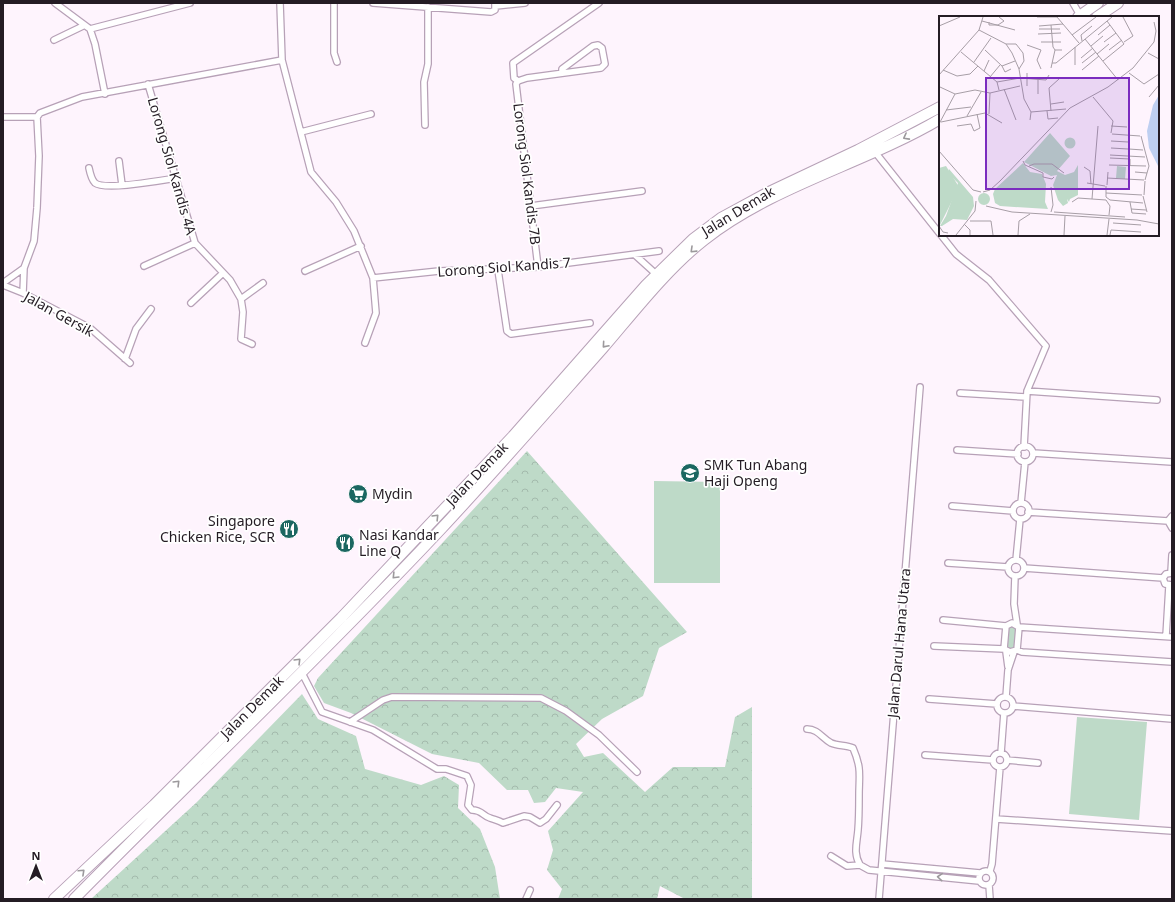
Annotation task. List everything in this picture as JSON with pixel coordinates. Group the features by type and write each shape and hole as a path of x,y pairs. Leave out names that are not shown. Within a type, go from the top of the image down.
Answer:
{"highway":[{"path":"1079,16 1098,3"},
{"path":"1098,16 1118,3"},
{"name":"Jalan Demak","path":"54,899 154,805 340,618 513,436 656,274 693,239 720,218 767,193 858,150 939,108"},
{"name":"Jalan Demak","path":"74,899 302,673 440,529 652,291 702,241 745,212 770,199 820,175 875,152 939,120"}],"street":[{"path":"55,3 83,26 90,29 190,3"},
{"path":"280,3 282,60 311,172 336,202 354,231 373,278 376,313 365,343"},
{"path":"334,3 334,53 336,62"},
{"path":"373,3 491,12 495,10 496,4 525,3"},
{"name":"Lorong Siol Kandis 7B","path":"538,267 516,84 518,81 514,78 512,73 513,63 599,3"},
{"path":"1073,3 1079,16"},
{"path":"425,125 424,82 428,64 428,6"},
{"path":"54,40 83,26"},
{"path":"90,29 95,44 106,94"},
{"path":"518,81 604,67 602,48 598,45 593,46 566,65 562,69 562,73"},
{"path":"23,293 24,268 34,241 39,156 37,117 40,113 75,98 106,94 148,84 282,60"},
{"name":"Lorong Siol Kandis 4A","path":"148,84 195,243 230,280 241,299 243,312 240,337 252,344"},
{"path":"301,132 371,114"},
{"path":"3,117 37,117"},
{"path":"875,152 939,234"},
{"path":"119,161 122,185"},
{"path":"89,168 94,180 98,184 134,185 176,178"},
{"path":"531,206 642,191"},
{"path":"941,236 956,254 989,280 1046,346 1027,394 1024,447"},
{"path":"144,266 195,243"},
{"path":"305,271 361,246"},
{"name":"Lorong Siol Kandis 7","path":"373,278 440,272 538,267 659,251"},
{"path":"635,255 656,274"},
{"path":"3,284 24,268"},
{"path":"498,270 506,331 511,334 590,323"},
{"path":"191,303 223,273"},
{"path":"241,299 263,283"},
{"name":"Jalan Gersik","path":"3,284 90,328 128,361 136,329 151,309"},
{"name":"Jalan Darul Hana Utara","path":"879,899 920,387"},
{"path":"960,393 1027,394 1157,400"},
{"path":"1024,447 1030,448 1033,453 1031,460 1025,462 1019,459 1018,454 1019,450 1024,447"},
{"path":"957,450 1018,454"},
{"path":"1033,453 1172,462"},
{"path":"1021,503 1025,462"},
{"path":"1013,510 1016,505 1021,503"},
{"path":"1020,519 1026,516 1028,512 1028,507 1021,503"},
{"path":"952,506 1013,510"},
{"path":"1013,510 1015,516 1020,519"},
{"path":"1028,512 1168,521"},
{"path":"1168,521 1172,516"},
{"path":"1016,560 1020,519"},
{"path":"1168,521 1172,528"},
{"path":"943,620 1169,637 1171,585 1165,584 1164,578 1166,574 1171,573 1172,555"},
{"path":"1016,560 1023,563 1024,568 1022,573 1015,576 1010,573 1008,567 1011,561 1016,560"},
{"path":"948,563 1008,567"},
{"path":"1024,568 1164,578"},
{"path":"1008,670 1015,651 1018,626 1014,604 1015,576"},
{"path":"1006,697 1008,670 1005,650 1007,625 1014,604"},
{"path":"934,646 1172,662"},
{"path":"302,673 322,712 373,730 437,768 446,769 467,776 471,785 468,801 469,808 480,810 489,818 495,818 503,823 524,816 530,817 540,824 557,805"},
{"path":"350,722 382,700 392,697 541,698 566,711 599,735 637,772"},
{"path":"1006,697 1000,698 997,704 998,710 1004,713 1010,712 1013,706"},
{"path":"1006,697 1010,700 1013,706"},
{"path":"929,699 997,704"},
{"path":"1013,706 1172,718"},
{"path":"1001,753 1004,713"},
{"path":"807,729 814,729 829,742 836,745 853,748 856,755 860,767 861,779 858,834 855,852 860,865"},
{"path":"994,760 996,755 1001,753"},
{"path":"1001,753 1006,756 1007,760"},
{"path":"925,755 994,760"},
{"path":"994,760 996,765 1000,766"},
{"path":"1007,760 1038,762"},
{"path":"1000,766 1005,764 1007,760"},
{"path":"990,899 989,884 994,878 990,871 992,864 1000,766"},
{"path":"996,819 1172,831"},
{"path":"831,856 847,866 860,865 869,870 979,881 983,884 989,884"},
{"path":"882,864 980,874"},
{"path":"979,881 980,874 984,870 990,871"},
{"path":"526,899 530,890"}],"green space":[{"path":"527,451 687,632 659,648 643,696 602,719 576,744 584,757 603,753 645,792 673,767 725,767 735,717 752,707 752,899 685,899 660,886 657,899 558,899 562,889 547,870 553,850 548,831 583,792 556,788 545,802 534,803 528,790 507,790 479,763 432,754 351,713 324,703 314,686 318,678"},
{"path":"654,481 720,482 720,583 654,583"},
{"path":"1012,626 1017,630 1015,648 1012,650 1007,648 1008,627"},
{"path":"302,694 318,719 356,736 365,769 421,785 444,776 459,785 458,808 480,829 495,867 500,899 91,899 197,802"},
{"path":"1077,717 1147,722 1139,820 1069,814"}],"place":[{"name":"SMK Tun Abang Haji Openg","path":"690,473"},
{"name":"Mydin","path":"358,494"},
{"name":"Singapore Chicken Rice, SCR","path":"289,529"},
{"name":"Nasi Kandar Line Q","path":"345,543"}]}
